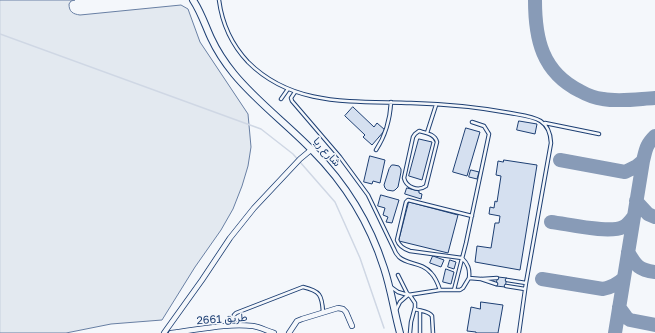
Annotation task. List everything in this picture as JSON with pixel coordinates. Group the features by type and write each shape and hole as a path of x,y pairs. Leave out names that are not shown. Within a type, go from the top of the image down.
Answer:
{"main road":[{"path":"193,0 199,9"},
{"path":"198,0 199,9"},
{"name":"شارع ريا","path":"199,9 218,51 234,74 254,96 312,149 348,194 360,214 379,254 389,286 400,333"}],"street":[{"path":"164,333 230,238 254,208 298,161 312,149"},
{"path":"289,333 302,319 338,308 343,309 346,312 352,326"},
{"path":"221,326 221,333"},
{"name":"طريق 2661","path":"171,333 221,326 254,326 274,333"}],"lane":[{"path":"219,0 224,23 238,50 254,68 264,76 296,92 330,100 391,102 485,109 530,117 544,123 599,134"},
{"path":"280,99 288,89"},
{"path":"296,92 291,98 292,101 340,157 368,195 398,257 421,265 427,269 434,276 440,290"},
{"path":"376,150 387,127 391,102"},
{"path":"427,134 436,105"},
{"path":"454,290 472,216 489,134 484,126 472,122"},
{"path":"519,333 526,283 551,143 549,130 544,123"},
{"path":"419,132 427,134 433,135 437,142 426,186 419,189 408,186 404,178 414,135 419,132"},
{"path":"389,286 398,292 408,294 440,290 460,290 469,278 470,271 467,263 462,258 415,252 404,249 399,244 397,240 406,202 409,200 472,216"},
{"path":"398,275 405,290 415,303 410,333"},
{"path":"469,278 497,278"},
{"path":"481,279 496,284"},
{"path":"507,280 526,283"},
{"path":"506,286 525,289"},
{"path":"241,326 232,321 232,317 236,314 303,287 311,289 320,295 323,312"},
{"path":"394,312 400,302 408,294"},
{"path":"415,309 428,312 431,315 434,333"},
{"path":"420,311 420,333"}],"shaded area":[{"path":"0,0 75,0 71,1 69,4 70,9 73,13 80,15 181,5 188,9 200,42 248,114 251,147 248,166 233,209 221,230 195,267 162,320 111,324 66,333 0,333"}],"building":[{"path":"353,107 374,127 377,123 385,130 372,145 363,137 365,135 345,116"},
{"path":"519,121 537,124 535,134 517,130"},
{"path":"466,128 480,132 467,176 453,172"},
{"path":"419,139 432,142 422,180 409,176"},
{"path":"370,156 385,160 380,183 373,181 372,184 364,182"},
{"path":"504,160 537,165 520,270 475,262 477,246 491,248 495,223 499,223 500,216 489,214 490,207 494,208 495,201 497,202 501,176 496,175 498,161 503,162"},
{"path":"392,165 399,166 401,169 398,187 393,191 387,190 384,185 389,169"},
{"path":"471,170 479,172 477,179 469,177"},
{"path":"407,188 419,191 419,193 422,194 421,199 405,194"},
{"path":"381,195 399,200 392,223 386,222 388,217 383,215 385,208 378,206"},
{"path":"409,202 458,215 448,253 399,241"},
{"path":"433,256 444,260 441,267 430,263"},
{"path":"450,260 456,262 454,269 448,267"},
{"path":"446,269 454,272 451,284 443,282"},
{"path":"498,277 507,278 505,287 496,286"},
{"path":"481,302 503,305 498,333 476,333 467,331 471,307 480,309"}],"waterway":[{"path":"0,34 261,129 293,154 335,202 360,258 384,328"}],"taxiway":[{"path":"535,0 537,28 543,53 549,64 567,83 585,94 600,99 622,100 655,98"},
{"path":"615,333 643,161 647,147 655,136"},
{"path":"560,160 625,172 643,161"},
{"path":"636,201 648,214 655,217"},
{"path":"551,222 588,228 617,229 626,225 634,216"},
{"path":"628,252 638,266 645,270 655,272"},
{"path":"542,279 603,289 615,285 624,278"},
{"path":"619,307 630,320 655,325"}]}
